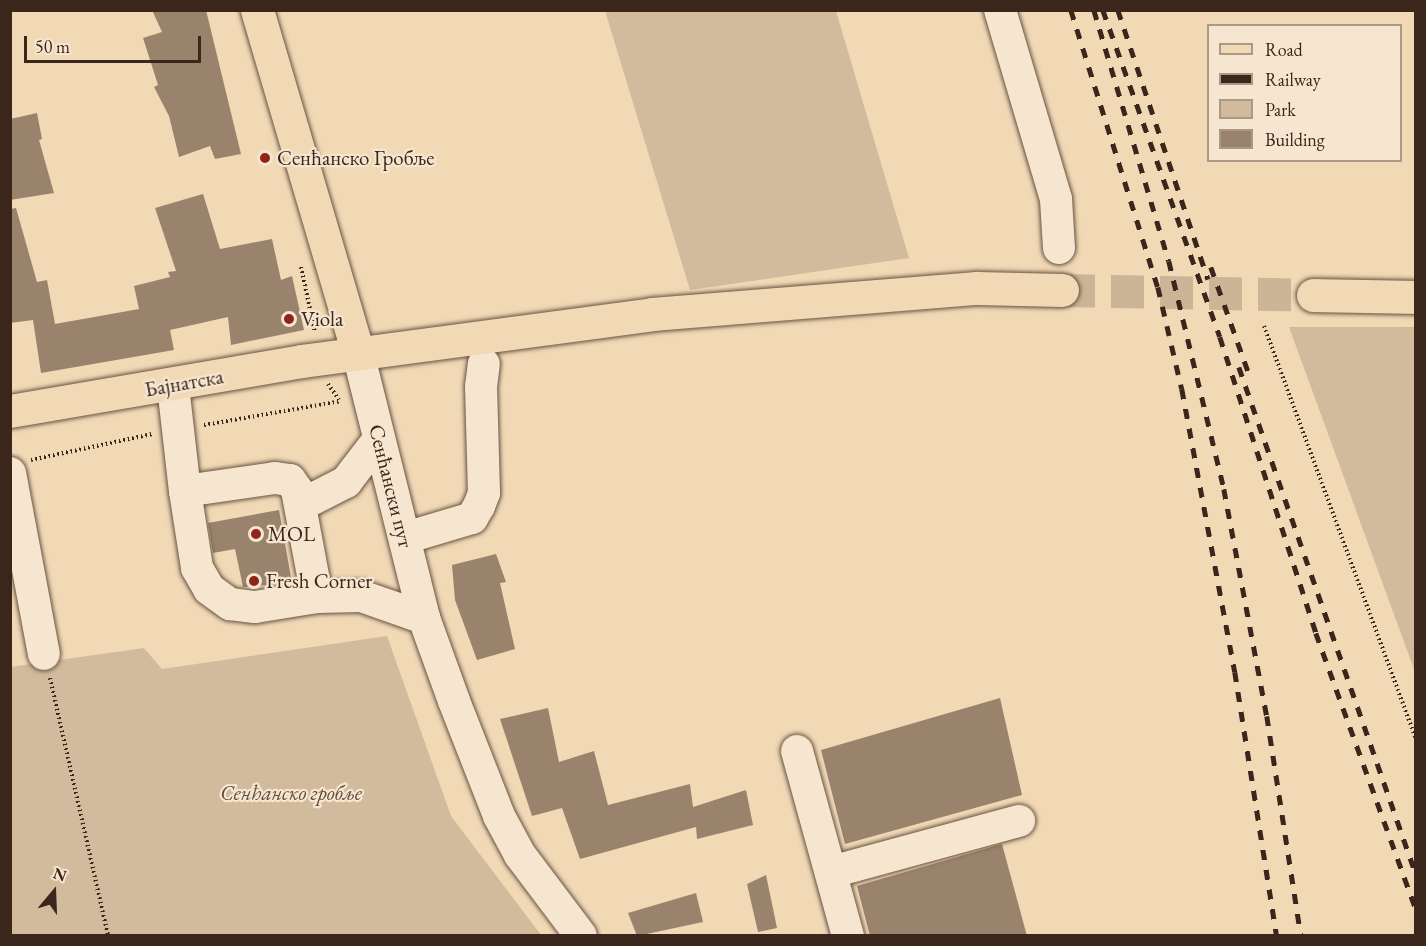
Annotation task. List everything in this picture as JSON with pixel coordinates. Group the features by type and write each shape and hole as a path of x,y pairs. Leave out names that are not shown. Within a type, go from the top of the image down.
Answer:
{"main road":[{"name":"Сенћански пут","path":"257,10 358,353"},
{"name":"Бајнатска","path":"10,411 173,386 358,353 699,309 977,288 1062,290"},
{"path":"1313,295 1416,297"}],"street":[{"path":"1000,10 1056,198 1059,248"},
{"name":"Сенћански пут","path":"358,353 424,618 499,816 520,855 581,936"},
{"path":"405,538 472,518 479,506 484,493 481,396 484,364"},
{"path":"173,386 185,491 197,568 209,589 220,599 240,607 255,607 317,597 373,597 424,618"},
{"path":"301,505 346,482 380,439"},
{"path":"10,473 44,654"},
{"path":"185,491 282,478 294,484 301,505 317,597"},
{"path":"797,751 848,936"},
{"path":"831,872 1019,821"}],"path":[{"path":"301,264 324,378 339,400"},
{"path":"1264,326 1416,739"},
{"path":"44,654 108,936"}],"green space":[{"path":"605,11 836,11 909,258 690,290"},
{"path":"1289,327 1415,327 1415,672"},
{"name":"Сенћанско гробље","path":"387,636 451,816 541,935 11,935 10,667 144,648 162,669"}],"building":[{"path":"152,10 206,10 241,154 215,159 210,146 179,157 169,116 154,87 158,85 143,38 162,32"},
{"path":"37,113 42,139 39,140 54,193 10,200 10,119"},
{"path":"203,194 220,249 272,239 281,280 292,276 304,330 231,345 228,317 170,330 174,350 41,373 33,320 10,323 10,209 16,208 37,282 47,280 55,324 139,309 134,286 170,277 168,272 176,271 155,208"},
{"path":"279,510 292,583 243,587 235,549 213,553 208,523"},
{"path":"496,554 506,582 500,583 515,649 477,660 455,600 452,565"},
{"path":"1000,698 1022,795 845,844 821,750"},
{"path":"548,708 559,762 594,751 608,805 690,784 693,807 746,790 753,825 697,839 696,827 580,859 562,808 532,816 500,719"},
{"path":"1002,844 1027,936 870,936 857,886"},
{"path":"766,875 777,928 758,932 747,884"},
{"path":"696,893 703,922 637,936 628,913"}],"tunnel":[{"path":"1062,290 1313,295"}],"railway":[{"path":"1071,10 1158,287 1182,389 1235,672 1277,936"},
{"path":"1094,10 1169,261 1224,489 1267,716 1301,936"},
{"path":"1103,10 1220,337 1316,633 1416,910"},
{"path":"1118,10 1208,279"},
{"path":"1211,267 1249,374"},
{"path":"1239,367 1416,874"}],"place":[{"name":"Сенћанско Гробље","path":"265,158"},
{"name":"Viola","path":"289,319"},
{"name":"MOL","path":"256,534"},
{"name":"Fresh Corner","path":"254,581"}]}
